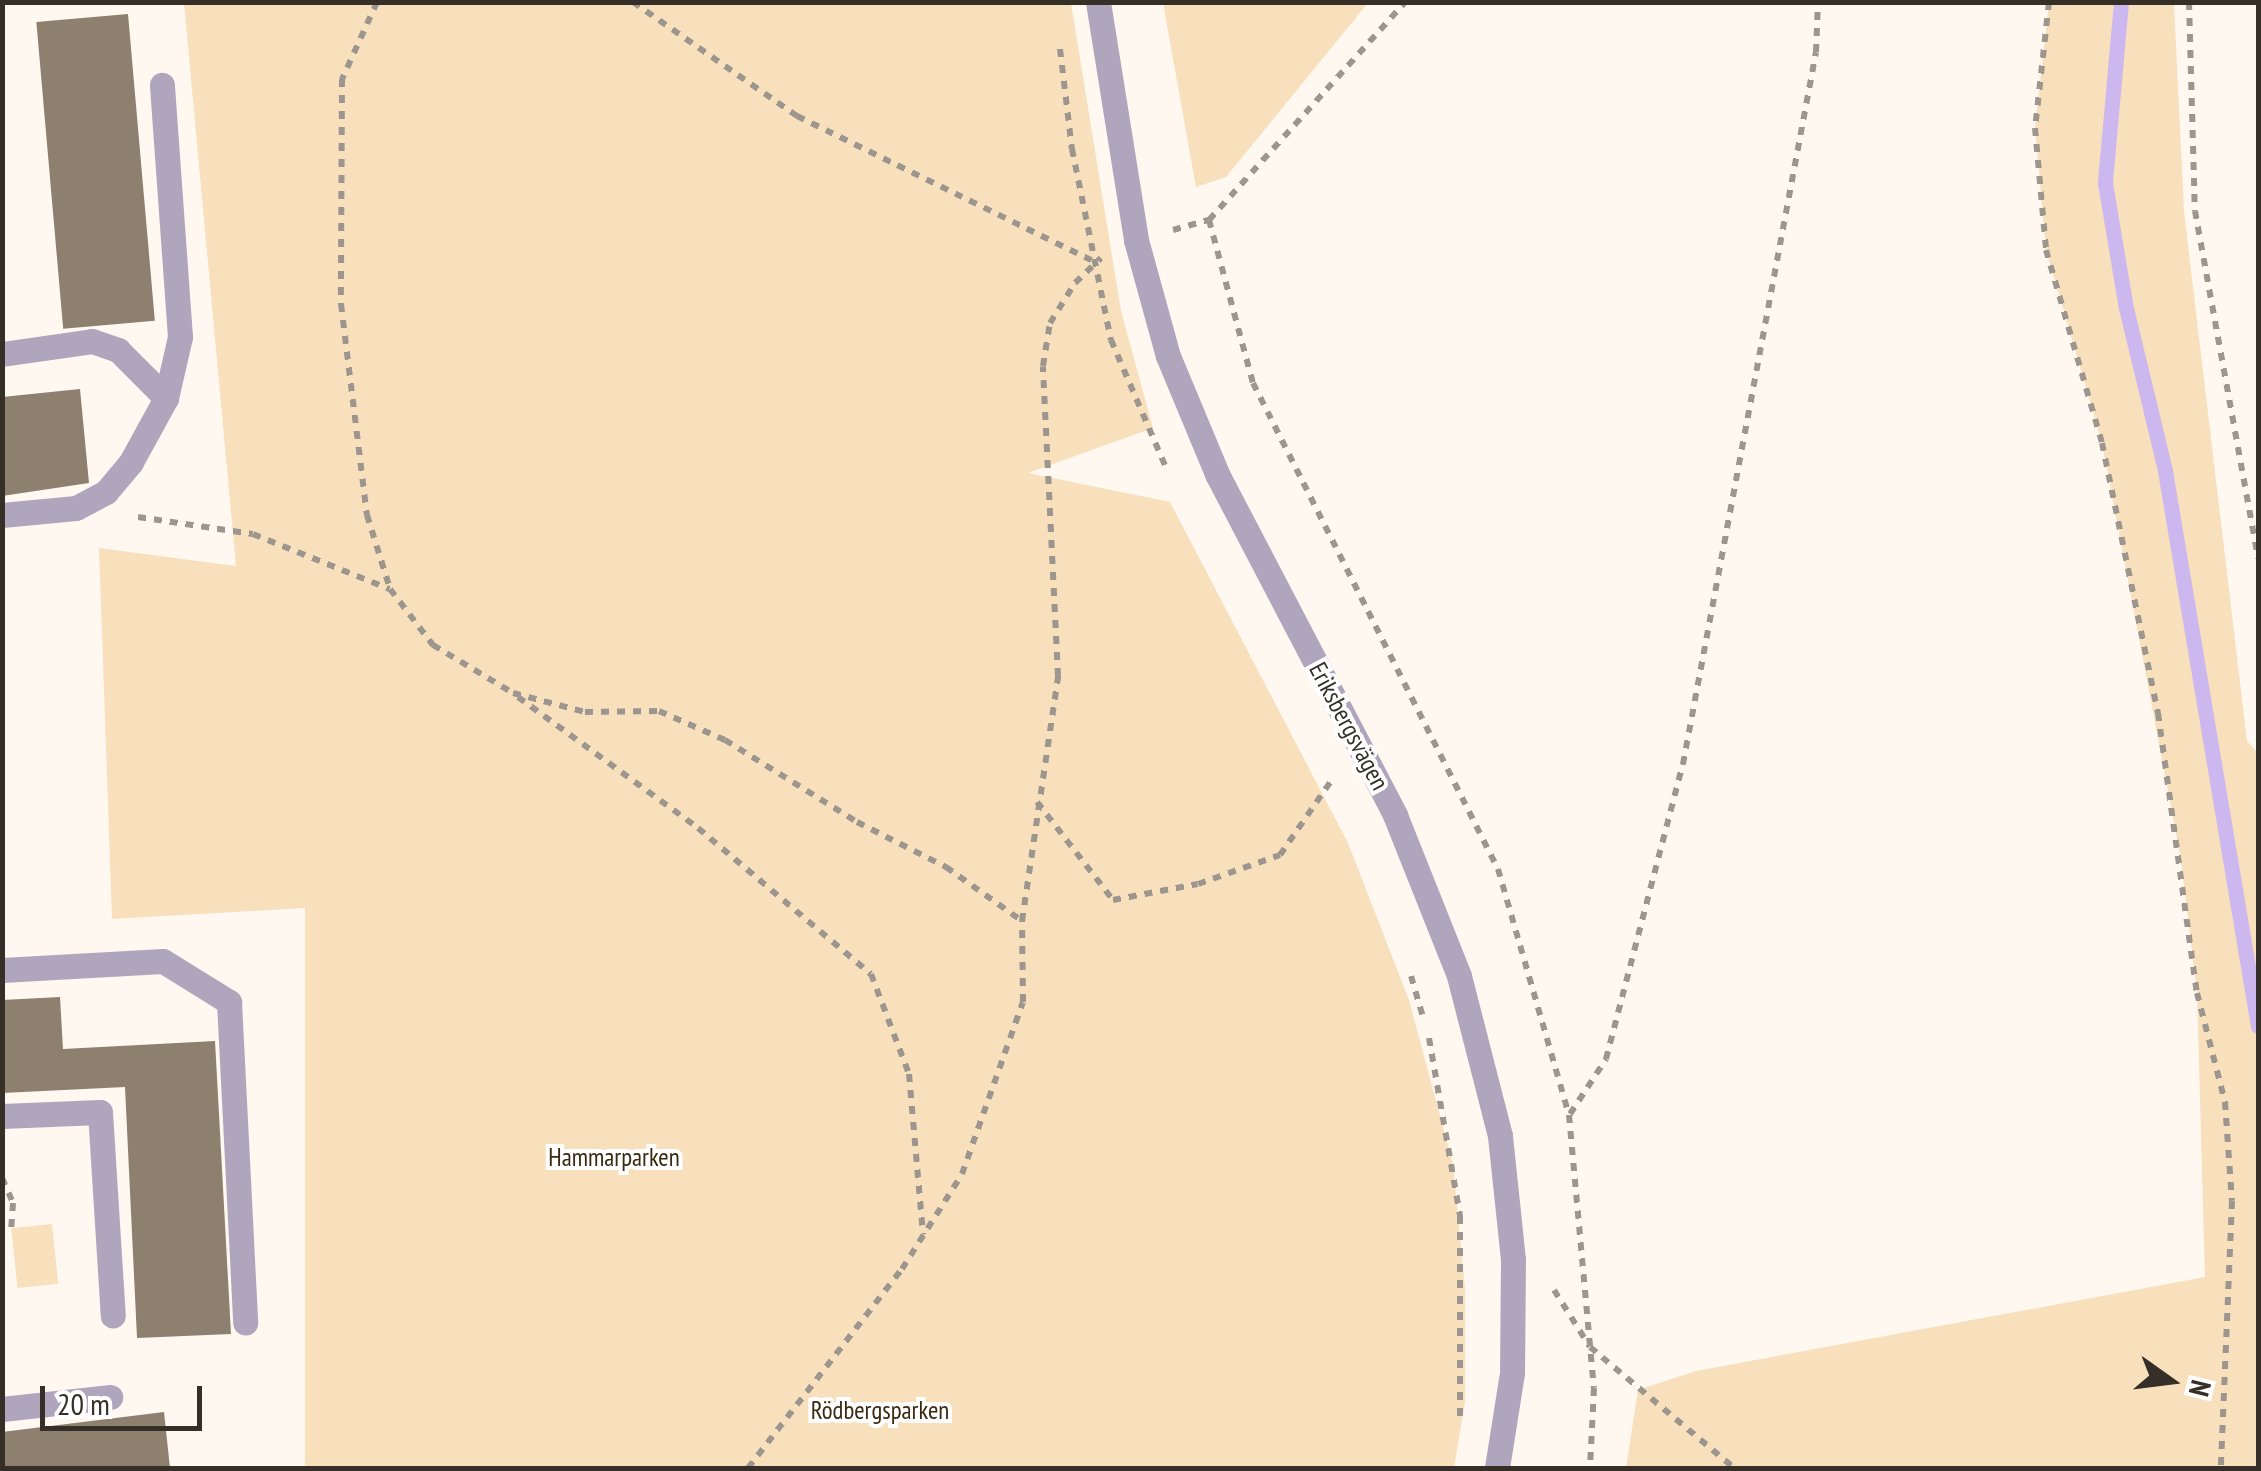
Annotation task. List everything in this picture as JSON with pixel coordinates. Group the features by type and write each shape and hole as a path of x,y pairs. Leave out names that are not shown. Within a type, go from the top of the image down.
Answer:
{"street":[{"name":"Eriksbergsvägen","path":"1098,2 1136,240 1168,356 1217,474 1395,815 1459,976 1500,1136 1512,1260 1512,1373 1497,1468"},
{"path":"2,515 76,508 106,492 131,462 166,398 180,337 162,85"},
{"path":"2,354 92,341 118,350 166,398"},
{"path":"2,970 163,962 196,976 229,1002 246,1323"},
{"path":"2,1116 100,1112 114,1316"},
{"path":"2,1408 110,1396"}],"path":[{"path":"377,2 342,80 340,304 367,515 390,589 433,644 513,694 698,828 871,974 910,1074 923,1237"},
{"path":"633,2 797,116 1094,262"},
{"path":"748,1468 923,1237 962,1174 1023,1002 1022,921 1058,676 1043,366 1050,324 1094,262 1136,240 1209,220 1404,2"},
{"path":"1569,1115 1606,1060 1682,764 1816,52 1818,2"},
{"path":"2049,2 2035,128 2046,250 2102,443 2158,713 2197,993 2225,1102 2232,1201 2221,1468"},
{"path":"2189,2 2195,211 2258,558"},
{"path":"1059,39 1094,262 1133,400 1176,486"},
{"path":"76,508 254,534 390,589"},
{"path":"513,694 585,712 659,711 725,740 946,867 1022,921"},
{"path":"1322,764 1340,799"},
{"path":"1037,802 1112,900 1198,884 1280,855 1331,782"},
{"path":"1407,961 1449,1128 1460,1216 1460,1422"},
{"path":"2,1178 14,1203 10,1229"},
{"path":"1512,1260 1564,1297 1590,1347 1734,1468"}],"green space":[{"path":"1163,2 1368,3 1226,177 1196,187"},
{"name":"Hammarparken","path":"184,3 1071,3 1121,311 1153,428 1028,473 1170,502 1348,843 1409,1000 1453,1164 1465,1288 1465,1402 1454,1468 305,1468 305,908 112,919 99,548 236,566"},
{"path":"2049,3 2174,3 2184,211 2247,741 2258,753 2258,1468 1626,1468 1638,1390 1696,1371 2205,1277 2197,993 2181,860 2102,443 2046,250 2035,128"},
{"path":"52,1224 58,1284 17,1288 11,1228"}],"building":[{"path":"128,14 155,321 63,329 36,22"},
{"path":"80,389 89,483 2,496 2,397"},
{"path":"60,997 63,1049 215,1041 231,1334 137,1338 125,1087 2,1093 2,1000"},
{"path":"164,1412 170,1468 2,1468 2,1432"}],"waterway":[{"path":"2121,2 2105,183 2126,308 2165,471 2258,1026"}],"park label":[{"name":"Rödbergsparken","path":"880,1410"}]}
